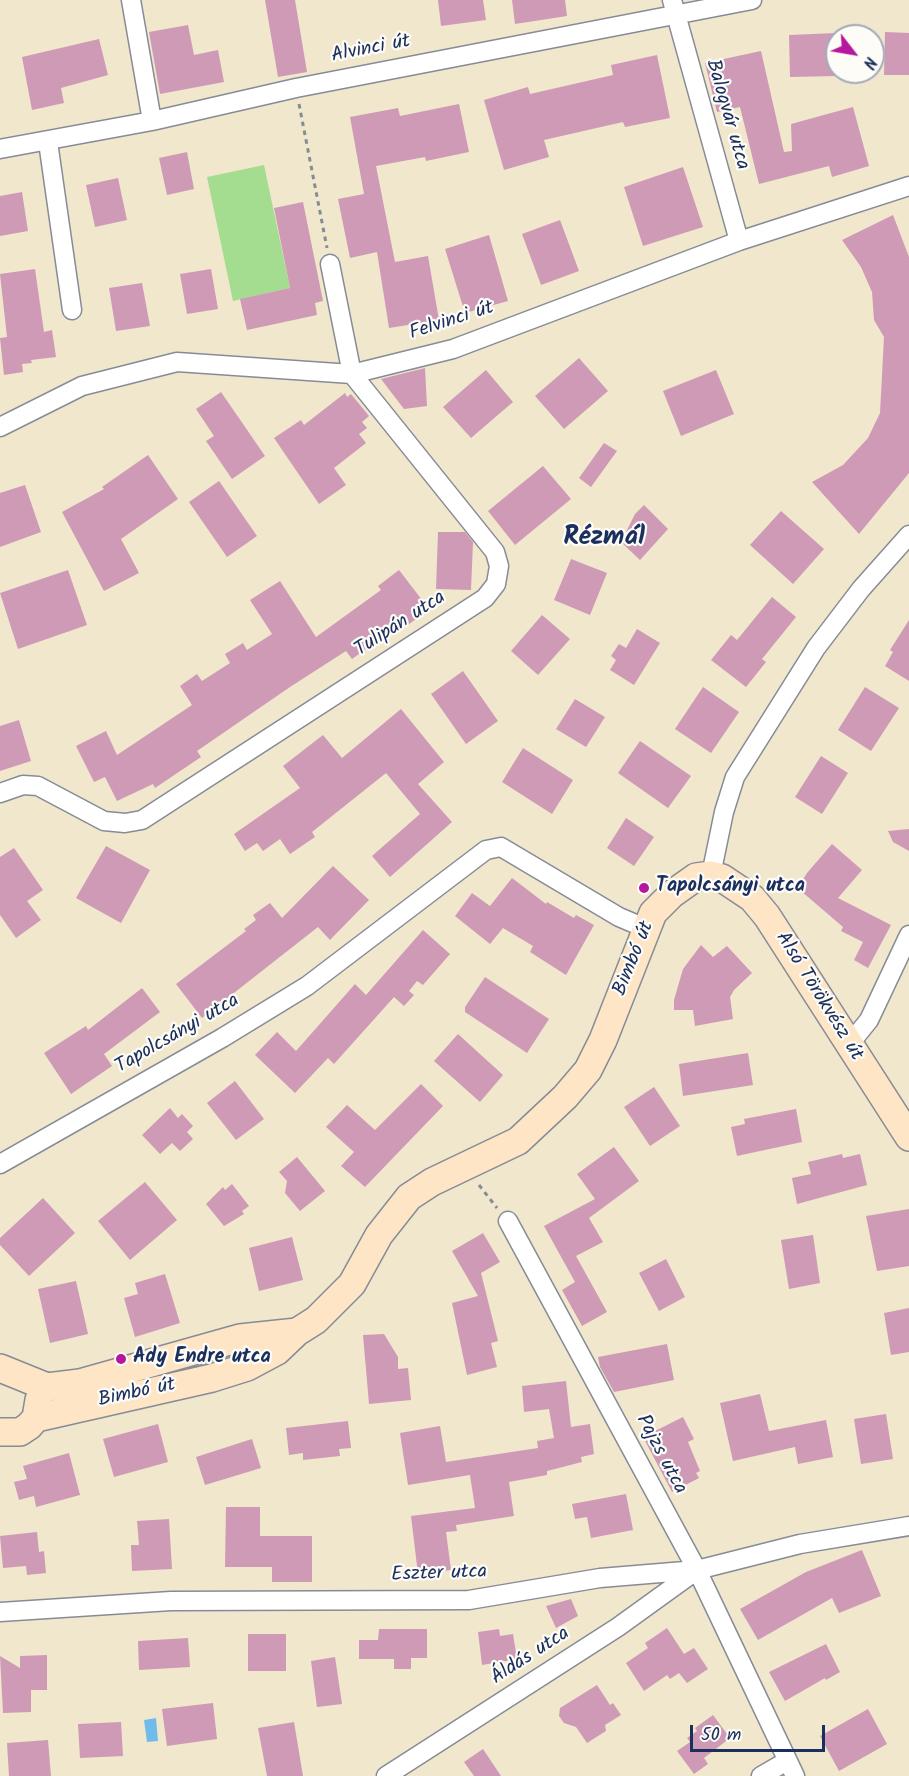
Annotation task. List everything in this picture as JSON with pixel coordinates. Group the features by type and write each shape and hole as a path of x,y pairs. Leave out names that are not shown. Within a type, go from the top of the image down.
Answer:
{"street":[{"path":"131,0 152,121"},
{"name":"Alvinci út","path":"0,149 48,142 152,121 673,7 752,0"},
{"name":"Balogvár utca","path":"673,7 738,241"},
{"path":"48,142 72,310"},
{"name":"Felvinci út","path":"0,427 82,386 177,362 352,374 453,349 738,241 909,186"},
{"name":"Tulipán utca","path":"0,793 23,785 38,786 104,821 125,824 142,820 485,598 496,584 499,566 495,552 352,374 330,264"},
{"path":"711,875 724,812 735,777 816,648 861,589 909,535"},
{"name":"Tapolcsányi utca","path":"0,1164 222,1038 307,986 486,850 501,847 624,920 645,928"},
{"name":"Bimbó út","path":"0,1432 20,1432 36,1418 212,1378 247,1367 277,1351 297,1332 329,1309 352,1284 379,1235 409,1197 432,1182 518,1141 545,1119 588,1070 653,913 672,894 696,877 711,875"},
{"name":"Alsó Törökvész út","path":"711,875 737,886 752,898 767,916 848,1046 909,1137"},
{"path":"848,1046 869,1020 909,935"},
{"name":"Pajzs utca","path":"508,1221 697,1570 791,1768"},
{"name":"Bimbó út","path":"11,1375 48,1387 80,1383 240,1338 297,1332"},
{"name":"Bimbó út","path":"11,1375 39,1400 36,1418"},
{"name":"Eszter utca","path":"0,1612 171,1600 469,1600 600,1578 697,1570 800,1544 909,1526"},
{"name":"Áldás utca","path":"386,1776 608,1633 697,1570"},
{"path":"761,1776 791,1768"}],"path":[{"path":"296,88 330,264"},
{"path":"464,1168 508,1221"}],"green space":[{"path":"264,165 290,288 233,301 207,177"},
{"path":"236,1352 247,1355 104,1397 100,1386"}],"water":[{"path":"156,1718 158,1741 147,1742 144,1720"}],"building":[{"path":"265,0 295,0 307,72 278,77"},
{"path":"438,0 483,0 486,20 441,26"},
{"path":"512,0 565,0 567,16 515,24"},
{"path":"188,25 194,55 218,50 224,82 160,94 149,32"},
{"path":"885,32 909,33 909,75 885,75"},
{"path":"825,34 825,76 790,77 789,35"},
{"path":"99,39 108,75 61,88 64,103 32,110 22,57"},
{"path":"761,51 784,152 792,151 791,124 853,107 869,166 832,177 829,166 759,184 740,107 717,112 705,63"},
{"path":"657,55 670,118 625,127 623,122 544,140 549,157 504,170 484,100 528,87 530,94 613,75 611,65"},
{"path":"459,104 469,152 426,161 425,157 376,166 395,262 428,256 439,320 389,328 377,252 350,258 338,199 364,194 350,117 398,108 400,116"},
{"path":"187,152 194,189 167,195 159,158"},
{"path":"683,167 703,227 643,246 624,187"},
{"path":"118,178 127,220 95,227 86,185"},
{"path":"22,192 28,231 0,236 0,196"},
{"path":"303,202 323,301 315,303 317,315 247,330 240,299 290,288 274,208"},
{"path":"893,215 909,257 909,473 859,534 812,482 843,465 868,438 880,413 884,337 874,320 872,292 861,267 842,240"},
{"path":"560,220 579,271 541,285 522,234"},
{"path":"489,235 508,301 465,313 445,249"},
{"path":"35,269 44,332 52,330 56,357 31,360 32,363 22,364 23,372 4,375 0,338 7,337 0,274"},
{"path":"211,269 218,309 187,314 180,274"},
{"path":"142,283 150,326 116,331 109,288"},
{"path":"579,358 608,391 564,429 535,396"},
{"path":"425,368 427,406 404,409 381,379"},
{"path":"486,370 513,402 471,438 443,407"},
{"path":"716,370 734,414 681,436 663,391"},
{"path":"221,392 265,456 232,479 206,441 214,436 196,409"},
{"path":"345,393 347,397 351,394 369,416 362,422 367,428 359,434 366,443 334,468 346,485 319,504 274,438 301,420 304,425"},
{"path":"604,443 617,451 591,487 579,478"},
{"path":"148,455 178,499 121,539 139,573 104,591 62,512 104,489 102,487"},
{"path":"543,466 571,499 515,545 488,511"},
{"path":"219,481 257,536 227,557 189,502"},
{"path":"25,485 41,532 0,547 0,493"},
{"path":"644,505 668,529 640,560 621,542 635,514"},
{"path":"781,511 824,549 793,584 750,545"},
{"path":"438,532 465,532 473,542 471,590 436,589"},
{"path":"571,559 607,573 590,615 554,600"},
{"path":"68,570 87,625 18,649 0,593"},
{"path":"399,570 429,609 408,625 405,621 352,659 346,651 290,687 197,751 201,757 155,788 153,784 117,801 105,777 94,782 76,746 106,731 117,755 192,705 180,686 197,674 202,681 230,663 225,654 243,643 247,650 272,634 250,600 280,581 316,637 381,590 378,586"},
{"path":"772,597 796,617 762,659 766,662 746,687 711,660 731,635 737,640"},
{"path":"542,615 570,639 538,675 511,651"},
{"path":"909,620 909,681 885,666 893,652 890,650"},
{"path":"637,629 660,643 634,685 610,670 616,660 611,656 619,644 626,648"},
{"path":"463,671 498,721 466,744 431,694"},
{"path":"703,687 739,712 711,753 675,729"},
{"path":"865,687 899,708 871,751 838,730"},
{"path":"575,699 605,717 586,747 556,729"},
{"path":"401,709 444,762 418,784 452,822 390,877 372,856 420,814 386,773 312,832 315,837 290,854 280,839 263,851 257,843 245,851 234,834 300,788 283,766 323,735 342,758"},
{"path":"19,720 31,761 0,771 0,726"},
{"path":"640,741 691,776 668,808 618,773"},
{"path":"523,748 573,780 552,814 502,782"},
{"path":"821,756 848,773 822,814 795,797"},
{"path":"626,818 654,837 634,866 607,848"},
{"path":"909,829 909,851 893,842 888,831"},
{"path":"832,844 862,870 838,898 891,925 868,968 854,960 863,942 841,931 843,927 801,891 802,881 807,873"},
{"path":"106,846 150,870 121,923 76,898"},
{"path":"14,848 43,890 27,901 41,920 16,938 0,915 0,857"},
{"path":"333,866 369,900 330,940 318,927 202,1018 176,984 246,931 244,929 256,920 253,915 270,903 282,918"},
{"path":"512,878 546,904 547,902 574,918 576,915 594,925 566,975 530,952 533,946 503,928 490,944 455,916 472,893 490,906"},
{"path":"423,930 450,954 423,985 417,981 409,991 414,995 404,1006 394,997 334,1064 328,1058 295,1093 255,1055 277,1032 296,1051 355,984 366,995"},
{"path":"701,945 713,957 727,946 752,973 730,997 733,1019 695,1026 693,1010 674,1010 674,1000 683,969"},
{"path":"485,977 549,1019 527,1053 465,1012 465,1007"},
{"path":"142,988 160,1012 104,1054 112,1066 71,1094 44,1053 86,1026 88,1030"},
{"path":"458,1034 503,1075 480,1102 434,1061"},
{"path":"748,1053 753,1085 683,1096 679,1064"},
{"path":"235,1081 264,1119 236,1140 207,1103"},
{"path":"421,1084 443,1106 365,1187 341,1166 354,1152 326,1127 347,1105 375,1130"},
{"path":"654,1087 680,1126 650,1146 624,1107"},
{"path":"170,1108 178,1118 182,1114 193,1126 187,1132 193,1139 180,1151 172,1143 160,1154 142,1135"},
{"path":"796,1109 802,1142 737,1156 731,1127 745,1124 744,1119"},
{"path":"614,1147 639,1181 589,1218 603,1242 576,1256 607,1312 582,1326 562,1290 575,1282 544,1226 595,1199 577,1174"},
{"path":"842,1154 843,1158 860,1154 867,1185 797,1204 792,1178 811,1174 808,1162"},
{"path":"297,1157 325,1191 300,1211 285,1193 287,1181 279,1172"},
{"path":"145,1182 177,1220 130,1260 98,1221"},
{"path":"232,1184 249,1206 242,1211 244,1214 224,1226 206,1204 223,1187 225,1190"},
{"path":"43,1198 75,1233 29,1276 0,1245 0,1238"},
{"path":"909,1209 909,1266 877,1271 866,1216"},
{"path":"483,1233 500,1262 481,1273 498,1341 491,1343 497,1367 467,1375 452,1303 478,1296 452,1251"},
{"path":"813,1235 820,1283 789,1289 781,1240"},
{"path":"292,1237 303,1280 259,1291 249,1248"},
{"path":"666,1259 685,1297 659,1311 639,1273"},
{"path":"165,1274 180,1323 135,1337 124,1298 138,1294 135,1283"},
{"path":"76,1281 88,1334 50,1343 38,1289"},
{"path":"909,1308 909,1352 891,1355 884,1313"},
{"path":"384,1334 398,1357 398,1369 408,1368 411,1400 369,1404 363,1335"},
{"path":"667,1344 674,1380 614,1392 600,1367 598,1357"},
{"path":"566,1381 571,1427 590,1424 594,1454 581,1457 582,1462 547,1471 547,1475 509,1482 514,1516 456,1525 457,1531 446,1532 451,1570 418,1574 411,1516 475,1508 470,1475 408,1485 400,1433 440,1426 446,1462 538,1448 537,1441 554,1438 549,1409 524,1412 522,1386"},
{"path":"760,1394 769,1431 826,1420 833,1457 798,1464 795,1447 733,1461 720,1403"},
{"path":"886,1414 893,1459 861,1464 854,1419"},
{"path":"683,1417 694,1439 688,1442 700,1471 696,1473 699,1478 672,1492 643,1437"},
{"path":"348,1421 351,1448 339,1449 340,1456 303,1460 303,1453 289,1455 286,1428"},
{"path":"158,1424 168,1462 114,1477 103,1439"},
{"path":"252,1439 261,1468 205,1485 196,1457"},
{"path":"69,1453 80,1495 36,1507 34,1496 19,1500 14,1482 27,1479 23,1466"},
{"path":"626,1494 633,1530 591,1538 587,1517 575,1519 572,1504"},
{"path":"226,1507 260,1507 260,1536 312,1536 312,1582 272,1582 272,1567 225,1567"},
{"path":"169,1519 172,1569 132,1571 131,1545 139,1545 137,1521"},
{"path":"37,1532 39,1552 44,1551 46,1573 27,1575 26,1566 3,1568 0,1536"},
{"path":"862,1550 881,1596 839,1613 832,1598 758,1640 740,1609 806,1572"},
{"path":"571,1599 578,1616 556,1628 546,1606"},
{"path":"667,1628 684,1654 694,1648 708,1669 687,1683 679,1673 670,1679 667,1675 644,1691 626,1663 648,1648 645,1643"},
{"path":"379,1629 427,1629 427,1658 411,1658 411,1669 394,1669 394,1659 359,1659 359,1640 378,1640"},
{"path":"499,1629 500,1636 513,1634 517,1659 482,1665 478,1632"},
{"path":"248,1634 286,1634 286,1671 248,1671"},
{"path":"188,1638 190,1667 139,1670 138,1641"},
{"path":"826,1644 840,1672 785,1701 769,1672"},
{"path":"47,1655 47,1690 31,1690 31,1712 3,1713 0,1656 20,1668 20,1656"},
{"path":"335,1657 342,1704 317,1707 311,1661"},
{"path":"597,1685 610,1705 613,1703 621,1715 605,1725 606,1731 587,1743 576,1727 564,1723 559,1716 560,1708"},
{"path":"213,1703 217,1739 167,1746 162,1709"},
{"path":"868,1709 887,1744 839,1771 820,1736"},
{"path":"713,1715 730,1738 704,1758 708,1764 694,1774 677,1751 690,1742 687,1738 697,1731 695,1728"},
{"path":"121,1722 123,1756 80,1758 78,1724"},
{"path":"294,1722 303,1776 267,1776 258,1728"},
{"path":"48,1740 51,1776 9,1776 7,1743"},
{"path":"483,1749 501,1776 474,1776 464,1762"}],"place":[{"name":"Tapolcsányi utca","path":"644,888"},
{"name":"Ady Endre utca","path":"121,1359"}],"district":[{"name":"Rézmál","path":"604,540"}]}
